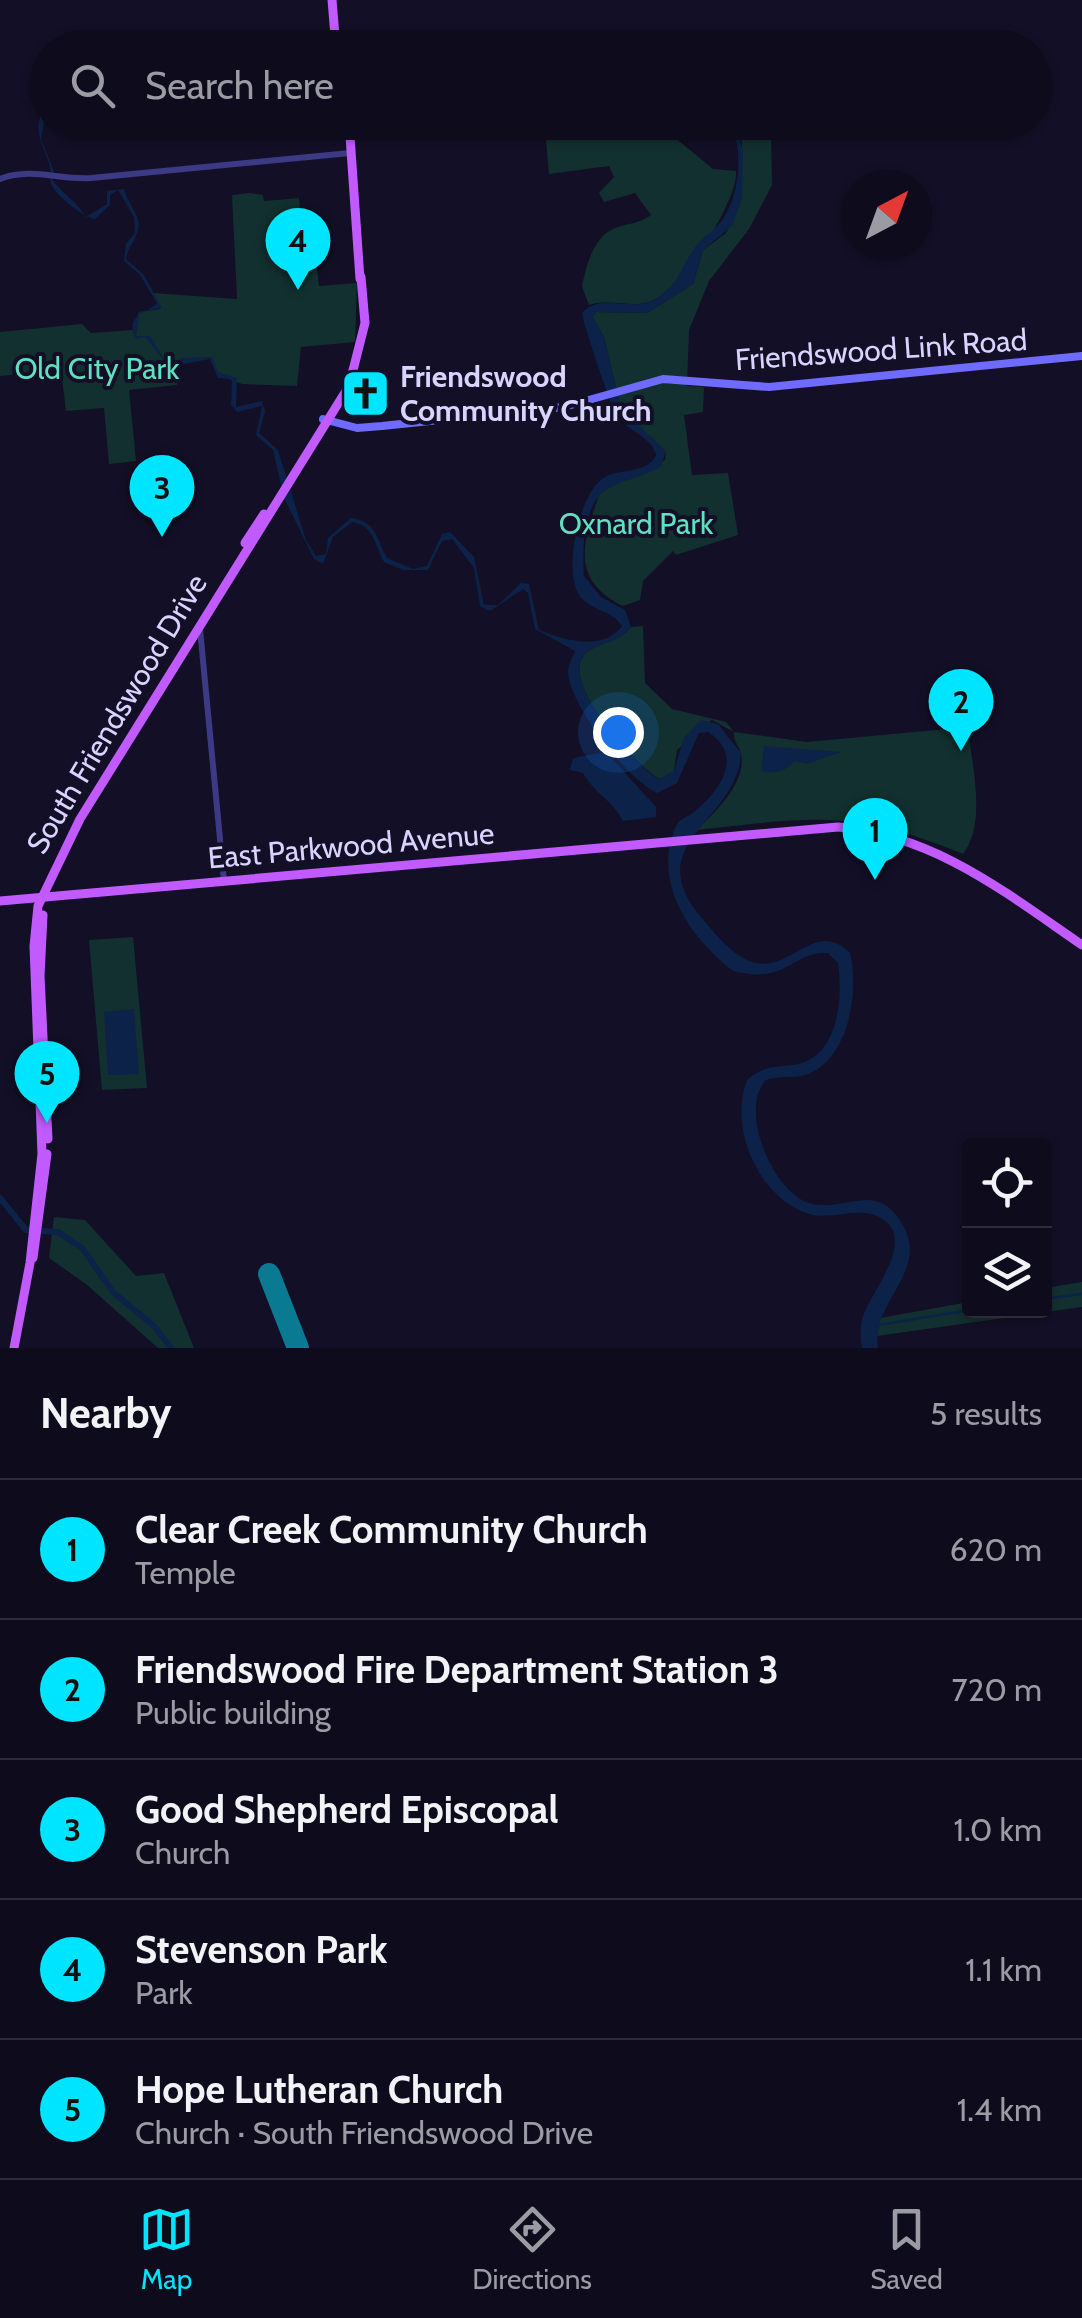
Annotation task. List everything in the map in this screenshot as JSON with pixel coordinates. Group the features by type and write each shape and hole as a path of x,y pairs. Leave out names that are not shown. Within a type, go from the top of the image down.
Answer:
{"main road":[{"path":"335,0 338,30"},
{"name":"South Friendswood Drive","path":"14,1348 37,1219 42,1147 34,946 42,897 64,846 199,621 205,602 238,559 326,420 351,365 359,325 361,277 348,140"},
{"name":"South Friendswood Drive","path":"326,420 353,376 364,336 366,299 361,277"},
{"name":"Friendswood Link Road","path":"326,420 372,427 554,409 672,378 769,387 1082,356"},
{"path":"336,409 342,425"},
{"path":"189,638 201,642"},
{"name":"East Parkwood Avenue","path":"0,902 819,826 906,839 966,866 1082,945"}],"street":[{"path":"0,178 29,170 65,179 350,154"},
{"path":"199,621 224,882"}],"green space":[{"path":"546,140 678,140 713,169 736,171 728,202 706,243 664,293 644,303 589,305 582,286 595,246 613,229 651,215 635,193 604,202 599,193 614,177 609,166 549,174"},
{"name":"Oxnard Park","path":"771,140 772,185 749,229 709,281 689,330 687,386 704,387 703,412 684,415 692,475 728,473 738,535 676,555 673,551 643,581 640,600 623,606 594,584 588,571 585,558 589,527 600,492 665,460 666,452 621,409 604,337 592,317 596,312 647,313 693,284 703,250 726,233 739,207 742,142"},
{"name":"Old City Park","path":"232,195 263,195 264,201 299,198 303,251 315,250 319,286 357,283 355,342 301,347 297,386 242,384 219,375 210,357 175,365 177,385 129,390 136,461 109,464 104,408 66,411 61,370 0,376 0,332 82,324 91,333 133,330 139,312 160,309 153,293 237,299"},
{"path":"643,626 645,683 672,709 726,722 734,732 712,720 677,750 674,771 660,779 634,758 603,722 582,683 579,667 590,650 621,637 631,627"},
{"path":"968,727 976,794 970,841 963,854 891,829 832,820 697,830 728,796 739,776 741,754 734,732 807,742"},
{"path":"133,937 147,1088 102,1090 89,940"},
{"path":"54,1217 85,1220 136,1276 164,1273 194,1348 158,1348 86,1284 49,1258"},
{"path":"1082,1282 1082,1307 1052,1311 1052,1287"},
{"path":"962,1303 962,1318 1004,1318 877,1336 880,1318"}],"water":[{"path":"41,140 54,171 52,179 85,215 55,191 51,183"},
{"path":"736,140 740,140 742,199 732,226 703,250 693,284 647,313 596,312 593,317 604,337 621,408 666,452 660,467 600,494 589,515 584,576 601,597 625,610 631,627 621,637 590,650 579,667 590,702 603,722 634,758 659,779 674,771 684,737 701,720 718,724 741,753 736,776 725,797 696,832 680,869 684,891 717,936 737,954 766,964 825,941 850,953 853,987 841,1041 820,1068 805,1075 766,1080 758,1093 756,1110 758,1129 772,1167 796,1196 823,1205 872,1200 894,1212 904,1227 909,1259 882,1317 878,1348 862,1348 861,1324 891,1261 894,1233 887,1222 871,1214 817,1216 791,1206 762,1178 745,1140 742,1119 747,1080 766,1069 812,1058 830,1037 840,991 838,963 828,953 805,957 766,974 733,971 689,925 672,888 668,868 676,826 712,794 725,773 727,762 719,741 708,732 699,733 677,783 657,793 645,785 616,758 579,704 568,673 575,651 535,629 528,593 523,589 490,611 480,606 474,568 452,539 442,541 428,570 403,570 384,562 365,527 352,522 333,537 323,564 314,559 284,498 273,450 256,435 262,406 237,412 231,405 232,379 218,378 210,359 169,367 145,337 135,339 135,320 139,315 136,336 150,336 171,364 182,358 213,357 218,372 237,378 236,407 262,401 265,411 259,433 278,450 306,540 316,556 326,554 328,538 351,518 371,527 387,558 413,569 427,566 442,534 450,532 474,557 484,605 498,605 521,583 529,584 539,630 583,642 605,639 622,626 583,600 574,583 573,551 580,516 602,479 646,466 656,455 650,444 615,411 582,313 598,304 645,303 662,295 674,283 696,246 729,209 738,171"},
{"path":"124,189 139,225 126,259 144,275 162,308 146,311 157,303 140,275 124,261 126,244 135,233 134,217 118,190 110,195 110,205 95,219 87,216 107,204 107,191"},
{"path":"764,746 841,752 807,764 795,761 780,771 767,772 761,771"},
{"path":"606,752 656,807 656,817 623,821 583,773 570,770 573,758"},
{"path":"134,1009 139,1074 108,1075 104,1012"}],"waterway":[{"path":"0,1198 26,1230 58,1232 83,1249 113,1292 155,1327 171,1348"},
{"path":"1052,1298 1082,1294"},
{"path":"878,1325 962,1311"}],"runway":[{"path":"269,1274 298,1348"}],"place":[{"name":"Stevenson Park","path":"298,290"},
{"name":"Friendswood Community Church","path":"365,394"},
{"name":"Good Shepherd Episcopal","path":"162,537"},
{"name":"Friendswood Fire Department Station 3","path":"961,751"},
{"name":"Clear Creek Community Church","path":"875,880"},
{"name":"Hope Lutheran Church","path":"47,1123"}]}
